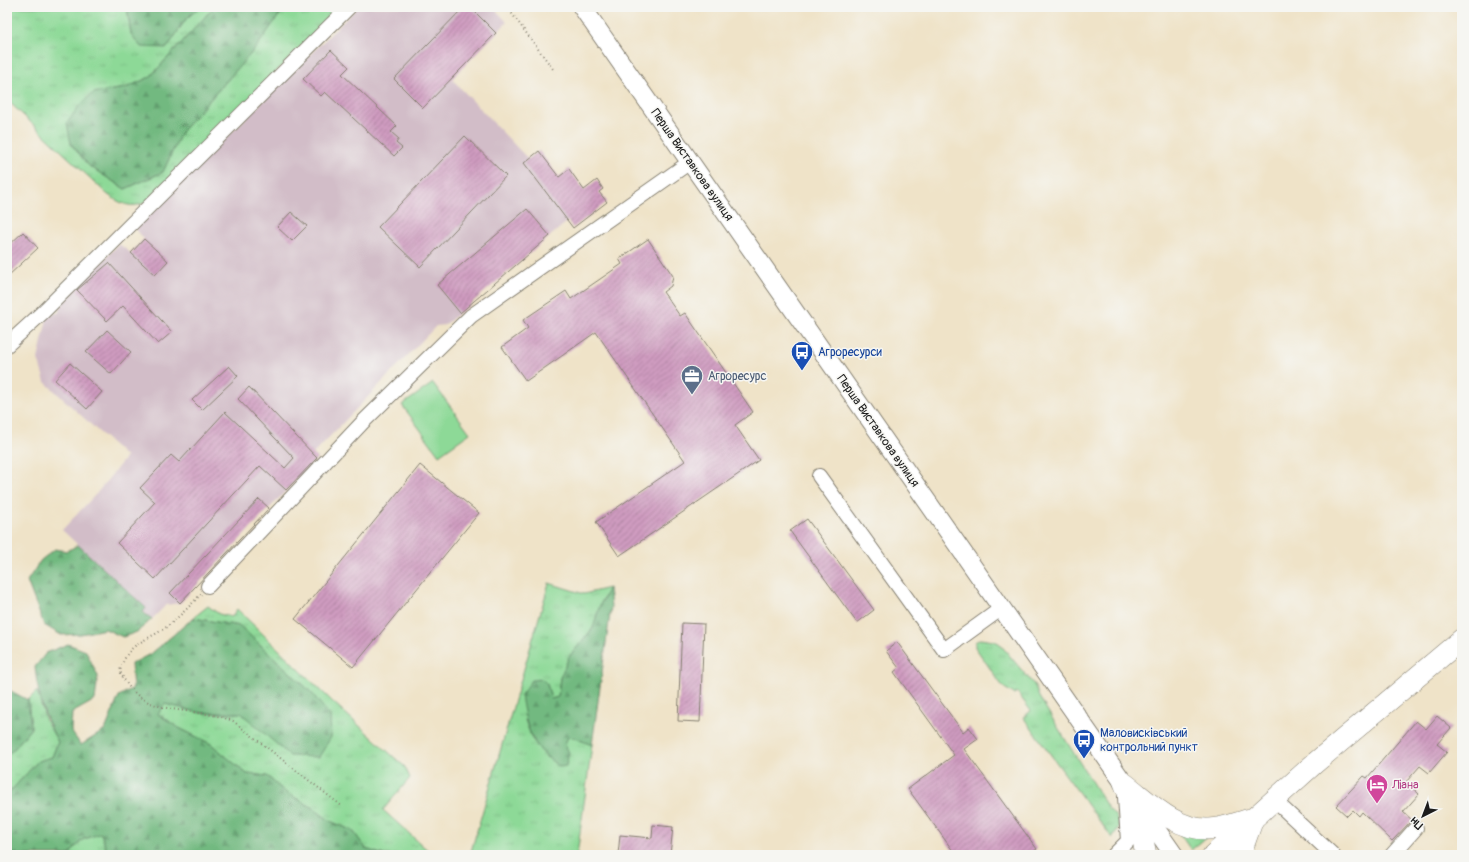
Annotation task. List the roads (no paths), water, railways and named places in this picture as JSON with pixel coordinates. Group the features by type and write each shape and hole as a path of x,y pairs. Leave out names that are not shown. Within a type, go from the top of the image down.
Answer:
{"highway":[{"path":"1213,855 1315,763 1462,639"},
{"path":"1124,783 1162,813 1184,825 1207,829 1226,826 1254,818"},
{"path":"1124,783 1139,820 1146,855"},
{"path":"1240,855 1254,818"}],"main road":[{"name":"Перша Виставкова вулиця","path":"582,7 1174,855"}],"street":[{"path":"7,346 350,7"},
{"path":"208,586 363,422 471,316 690,162"},
{"path":"820,476 944,650 1002,608"},
{"path":"1114,855 1128,841 1124,783"},
{"path":"1274,800 1333,855"},
{"path":"1392,855 1416,828"}],"place":[{"name":"Агроресурси","path":"802,372"},
{"name":"Агроресурс","path":"692,396"},
{"name":"Маловисківський контрольний пункт","path":"1084,760"},
{"name":"Ліана","path":"1377,804"}]}
